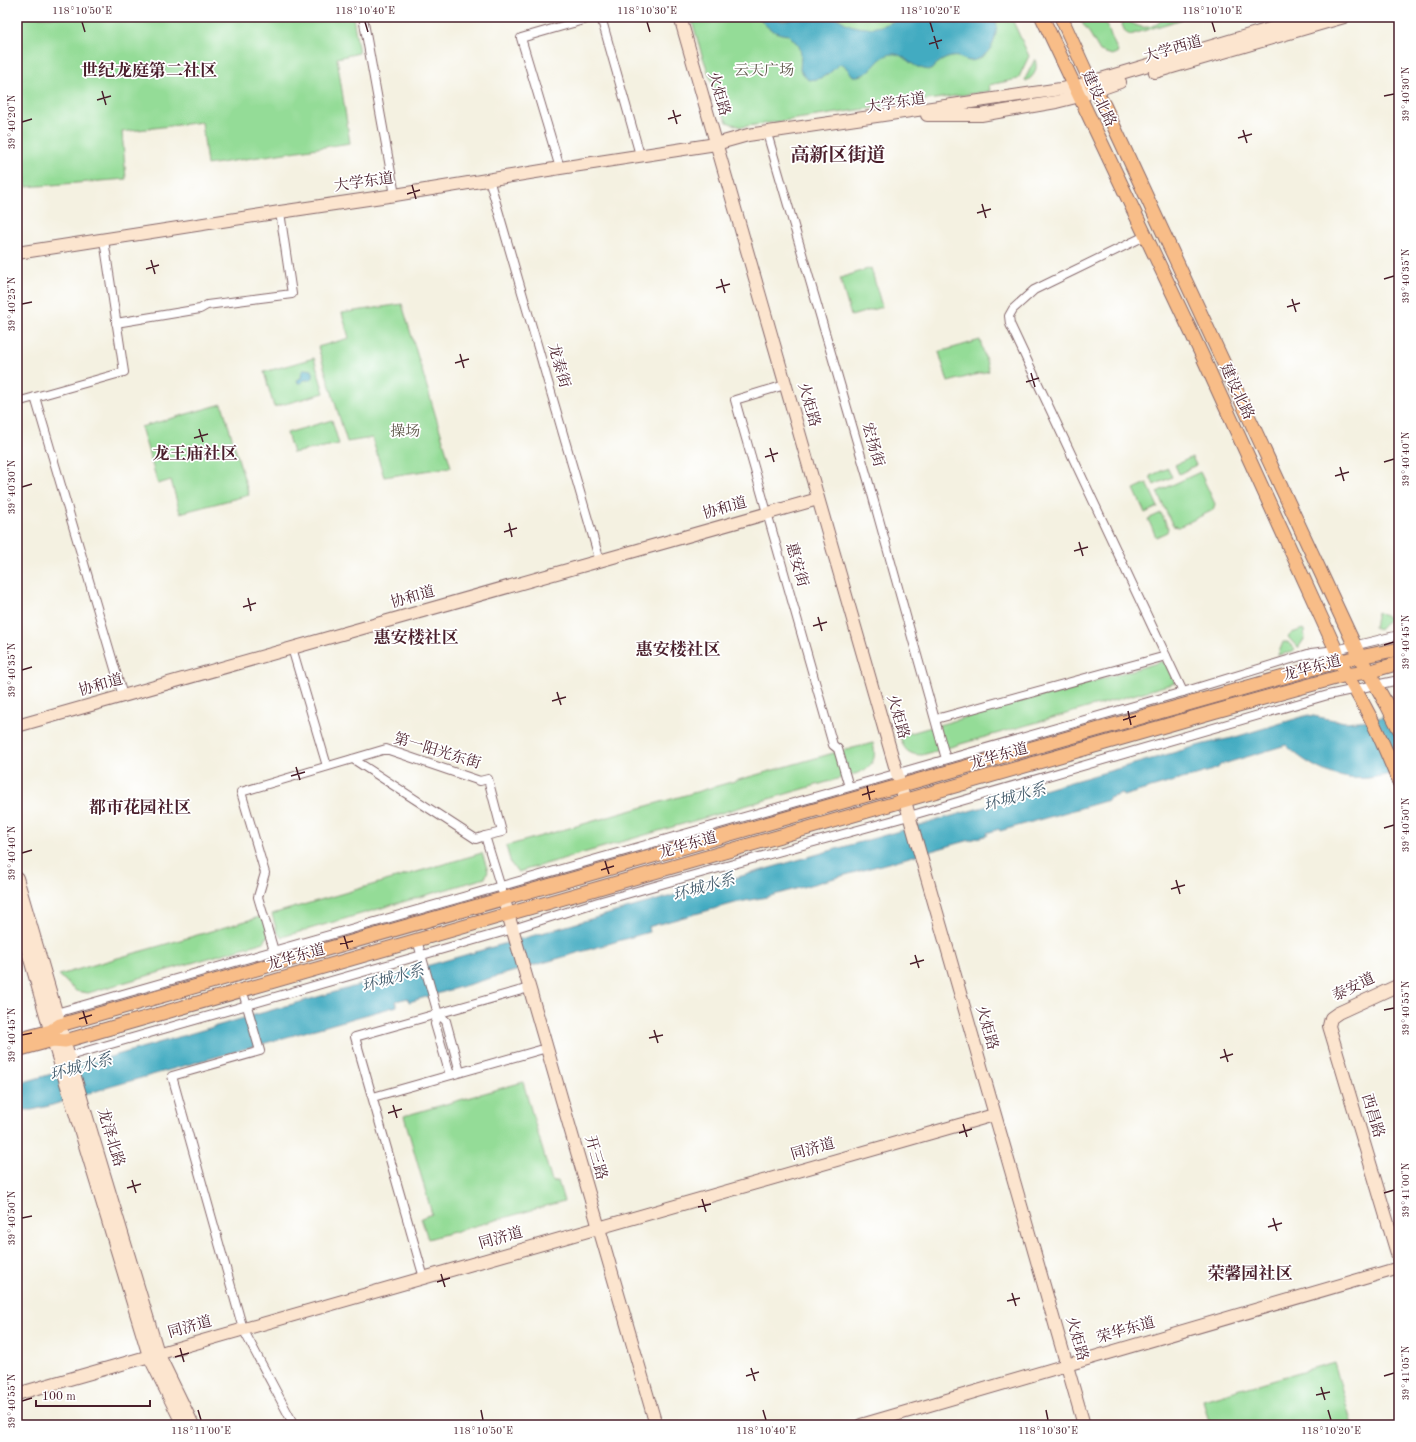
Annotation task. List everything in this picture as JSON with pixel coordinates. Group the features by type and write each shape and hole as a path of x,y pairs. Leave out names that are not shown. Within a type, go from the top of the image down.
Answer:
{"main road":[{"name":"建设北路","path":"1042,17 1201,352 1346,675 1368,711 1399,782"},
{"name":"建设北路","path":"1060,17 1227,368 1358,651 1368,672 1387,704 1399,730"},
{"name":"龙华东道","path":"17,1050 57,1030 504,900 898,779 1338,655 1358,651 1399,649"},
{"name":"龙华东道","path":"17,1040 242,989 1346,675 1368,672 1399,663"}],"street":[{"path":"363,17 395,195"},
{"path":"560,168 521,38 573,20 594,17"},
{"path":"601,17 640,155"},
{"name":"火炬路","path":"680,17 1084,1425"},
{"name":"大学西道","path":"1077,92 1310,17"},
{"name":"大学西道","path":"1094,87 1117,83 1344,17"},
{"name":"大学东道","path":"716,144 735,145 929,114 980,115 1056,102 1077,92"},
{"name":"大学东道","path":"17,254 716,144 748,135 1077,92"},
{"name":"宏扬街","path":"769,140 936,719 946,759"},
{"name":"龙泰街","path":"489,179 600,561"},
{"path":"116,323 200,309 207,305 292,294 280,212"},
{"path":"1145,236 1034,290 1013,309 1009,316 1010,324 1183,692"},
{"path":"17,402 124,372 104,240"},
{"name":"惠安街","path":"785,385 735,400 833,745 838,749 849,787"},
{"path":"35,397 123,696"},
{"name":"协和道","path":"17,726 818,499"},
{"path":"1358,651 1399,635"},
{"path":"292,648 327,766"},
{"path":"57,1030 274,951 849,787 898,779 946,759 1183,692 1311,653 1338,655"},
{"path":"936,719 1166,656"},
{"path":"68,1063 248,1010 422,955 514,934 598,902 708,871 911,822 1313,700 1354,689 1399,680"},
{"name":"第一阳光东街","path":"274,951 258,897 265,873 240,792 386,749 480,781 488,779 502,832 485,836"},
{"path":"353,759 476,839 485,836 504,900"},
{"name":"龙泽北路","path":"17,878 57,1030"},
{"name":"开三路","path":"504,900 656,1425"},
{"name":"龙泽北路","path":"17,913 68,1063 77,1103 153,1354 183,1425"},
{"path":"417,940 436,1005 438,1014 436,1024 450,1075"},
{"name":"泰安道","path":"1329,1026 1331,1018 1338,1013 1399,984"},
{"path":"424,1278 356,1037 530,988"},
{"path":"242,989 260,1051 172,1076 244,1329 294,1425"},
{"path":"438,1014 446,1021 460,1072"},
{"name":"西昌路","path":"1329,1026 1399,1260"},
{"path":"373,1097 547,1048"},
{"name":"同济道","path":"17,1394 994,1115"},
{"name":"荣华东道","path":"862,1425 1399,1268"},
{"name":"龙泽北路","path":"153,1354 193,1425"}],"green space":[{"path":"17,17 353,17 359,53 337,58 350,143 207,165 202,122 122,132 126,179 26,187 24,148 17,149"},
{"name":"云天广场","path":"691,17 1011,17 1029,56 1018,79 989,85 990,91 741,127 727,122 724,116 701,52"},
{"path":"1078,17 1103,17 1118,52 1112,55 1100,51"},
{"path":"1119,17 1125,17 1134,24 1140,26 1150,27 1160,22 1164,17 1189,17 1130,35 1125,32"},
{"path":"1035,59 1035,72 1032,77 1026,81 1025,79"},
{"path":"871,268 882,307 851,316 840,278"},
{"name":"操场","path":"402,304 451,467 384,477 372,438 347,442 318,347 349,338 342,313"},
{"path":"980,340 989,371 948,382 939,352"},
{"path":"314,358 324,393 274,407 264,372"},
{"path":"222,404 249,495 180,513 171,480 158,484 141,427"},
{"path":"332,420 339,444 293,453 287,433"},
{"path":"1192,457 1196,465 1179,474 1175,465"},
{"path":"1168,468 1172,477 1154,485 1150,476"},
{"path":"1200,472 1215,504 1213,510 1179,527 1173,526 1157,492"},
{"path":"1147,483 1158,507 1145,513 1134,489"},
{"path":"1161,513 1168,528 1167,532 1156,537 1148,519"},
{"path":"1377,612 1390,618 1379,630 1374,627"},
{"path":"1303,629 1305,638 1298,648 1288,637 1292,633"},
{"path":"1283,642 1288,642 1295,650 1293,652 1278,655"},
{"path":"1164,661 1175,683 922,755 913,754 907,750 901,741 900,736"},
{"path":"873,743 873,761 867,768 858,773 518,872 511,864 506,846"},
{"path":"482,853 488,871 485,878 282,937 277,932 272,914"},
{"path":"263,916 268,935 264,942 88,993 76,991 59,975"},
{"path":"523,1082 552,1182 558,1181 564,1201 428,1239 421,1218 432,1214 404,1116"},
{"path":"1334,1362 1352,1425 1210,1425 1203,1400"}],"water":[{"path":"759,17 777,17 782,21 793,19 795,17 833,17 850,25 863,28 883,26 901,17 996,17 997,24 995,38 989,51 978,59 967,61 958,57 951,57 936,64 931,70 929,70 915,66 900,55 892,54 886,56 865,74 860,76 853,76 844,65 840,64 827,75 818,79 808,80 800,70 801,54 799,46 789,35 775,32 768,28"},
{"path":"306,369 312,370 313,377 310,380 304,380 301,383 298,383 297,380 301,378 302,371"},
{"name":"环城水系","path":"1399,712 1399,772 1368,778 1349,778 1340,776 1332,774 1307,762 1286,745 1220,765 1218,768 1210,771 1123,796 1122,794 1109,798 1109,800 1000,831 999,829 987,833 988,835 767,897 739,902 648,927 649,932 409,1002 408,998 396,1001 397,1006 109,1087 49,1106 32,1110 17,1110 17,1084 237,1020 1204,744 1232,738 1308,715 1345,722 1369,720"}],"district":[{"name":"世纪龙庭第二社区","path":"149,71"},
{"name":"高新区街道","path":"838,156"},
{"name":"龙王庙社区","path":"195,454"},
{"name":"惠安楼社区","path":"416,638"},
{"name":"惠安楼社区","path":"678,650"},
{"name":"都市花园社区","path":"140,808"},
{"name":"荣馨园社区","path":"1250,1274"}]}
